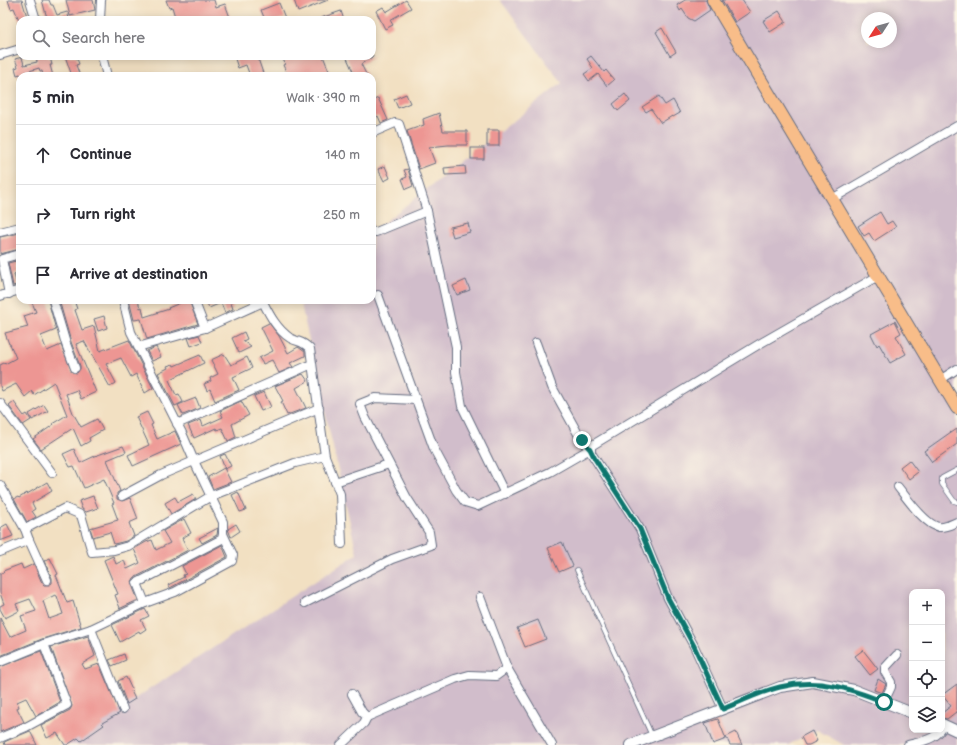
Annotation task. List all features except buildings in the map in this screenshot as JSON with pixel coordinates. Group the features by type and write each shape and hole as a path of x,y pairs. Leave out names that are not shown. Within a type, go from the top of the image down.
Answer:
{"main road":[{"path":"713,0 957,408"}],"street":[{"path":"30,0 35,16"},
{"path":"100,16 101,0"},
{"path":"0,55 16,50"},
{"path":"103,60 106,72"},
{"path":"376,131 395,123 399,124 427,211 456,347 456,372 462,406 505,494"},
{"path":"832,199 957,126"},
{"path":"376,232 427,211"},
{"path":"0,232 16,228"},
{"path":"9,294 2,260 16,255"},
{"path":"378,294 434,449 456,490 465,502 478,506 550,472 590,449 593,444 649,410 878,276"},
{"path":"0,296 16,291"},
{"path":"54,304 75,368"},
{"path":"124,304 130,332 182,433 194,462 223,522 222,539 137,582 145,603"},
{"path":"196,304 205,328"},
{"path":"138,347 205,328 256,304"},
{"path":"264,304 272,321 290,338 304,343 310,349 325,456 340,494 342,544"},
{"path":"536,343 552,387 582,440 590,449 640,529 668,598 694,646 723,709"},
{"path":"177,424 312,364"},
{"path":"940,380 957,369"},
{"path":"305,603 392,559 431,545 429,532 407,498 365,417 360,404 375,398 416,400"},
{"path":"0,403 52,473"},
{"path":"122,496 162,475 319,408"},
{"path":"26,529 65,508 81,515 92,552 114,550 128,546 211,496 295,464 325,456"},
{"path":"335,482 389,464"},
{"path":"0,485 26,529 29,540 47,580"},
{"path":"898,486 924,518 933,524 940,527 957,522"},
{"path":"0,662 44,644 91,630 145,603 175,592 232,561 233,555 223,534"},
{"path":"0,552 29,540"},
{"path":"480,597 507,668 552,745"},
{"path":"91,630 123,709"},
{"path":"0,738 26,727 66,705 44,644"},
{"path":"884,702 891,687 891,682 885,672 885,668 897,655"},
{"path":"341,745 364,723 367,717 454,679 469,675 496,676 507,668"},
{"path":"631,745 780,687 813,682 854,690 909,712"},
{"path":"352,694 362,712 367,717"},
{"path":"945,728 957,731"},
{"path":"908,745 929,740 939,733"}],"lane":[{"path":"957,470 942,478 942,484 954,501 957,502"},
{"path":"577,570 652,736"}],"shaded area":[{"path":"500,0 957,0 957,745 844,745 817,730 788,745 61,745 93,726 357,554 301,304 376,304 376,229 562,83"}],"route":[{"path":"582,440 590,449 640,529 668,598 694,646 723,709 780,687 813,682 854,690 884,702"}]}
